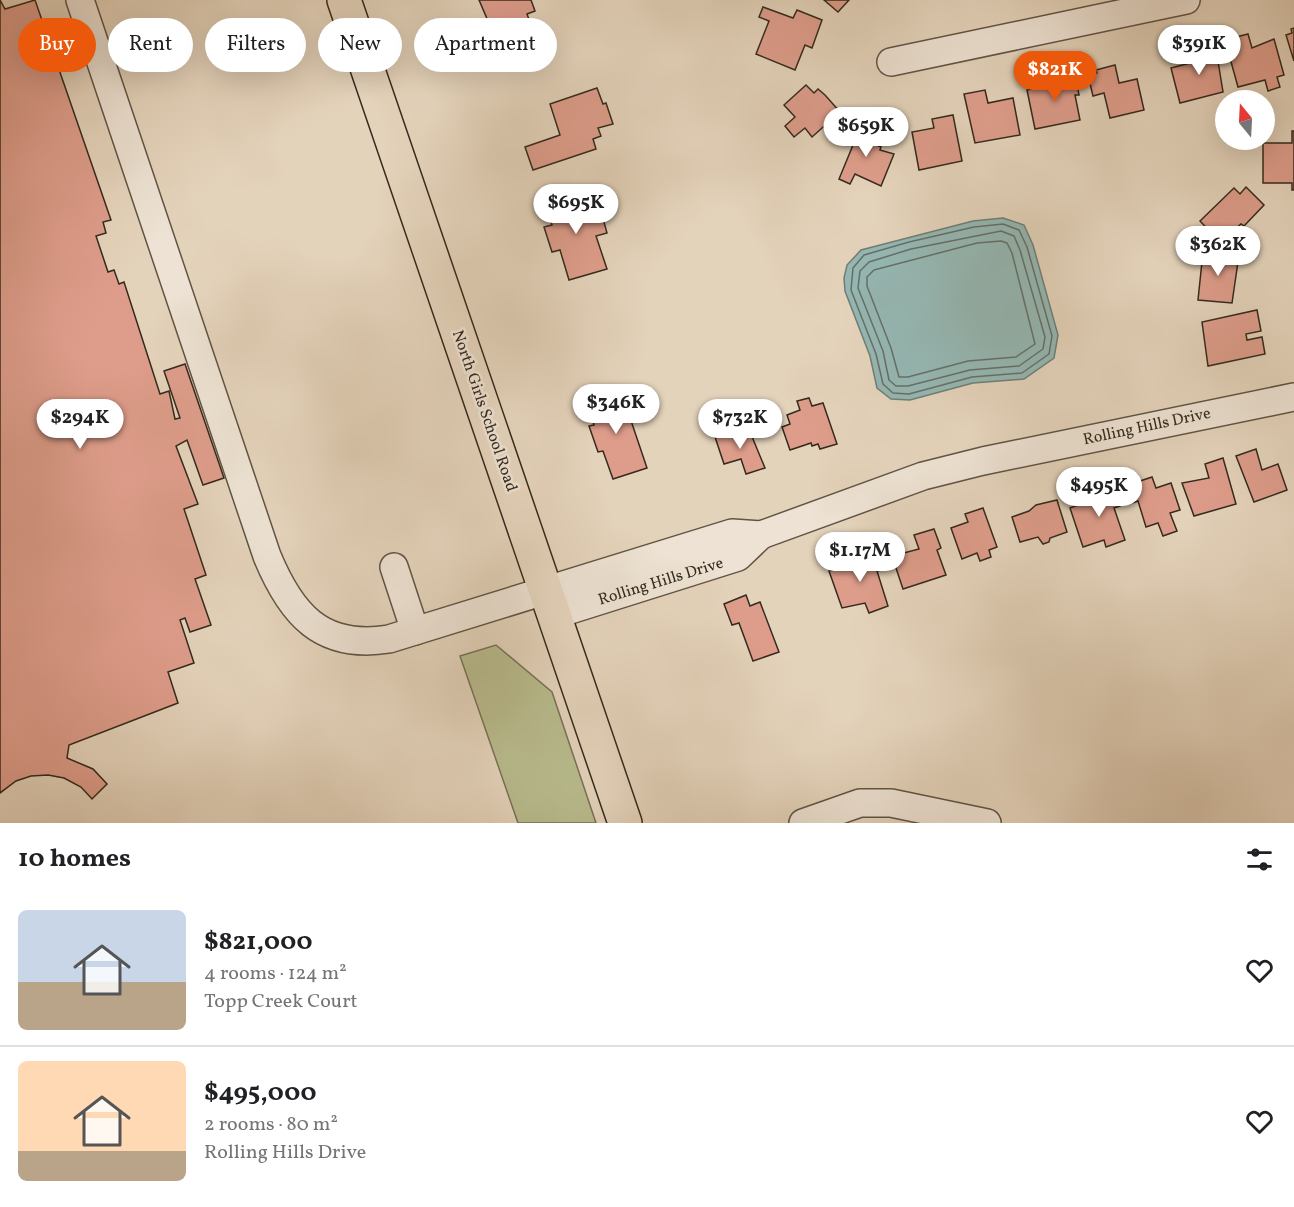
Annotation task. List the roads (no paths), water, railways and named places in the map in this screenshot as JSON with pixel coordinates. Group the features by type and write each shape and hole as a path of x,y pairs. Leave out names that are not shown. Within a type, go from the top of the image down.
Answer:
{"main road":[{"name":"North Girls School Road","path":"344,0 624,823"}],"street":[{"name":"Rolling Hills Drive","path":"80,0 267,556 284,595 312,624 329,634 366,643 550,603 732,533 761,535 923,476 983,461 1294,398"},
{"path":"891,62 1186,0"},
{"path":"394,567 415,631"},
{"path":"803,823 860,804 891,803 987,823"}],"water":[{"path":"1003,218 1024,225 1033,245 1058,335 1054,358 1024,379 973,383 910,400 891,399 877,388 870,356 845,291 844,278 847,265 861,250 973,221"}]}
